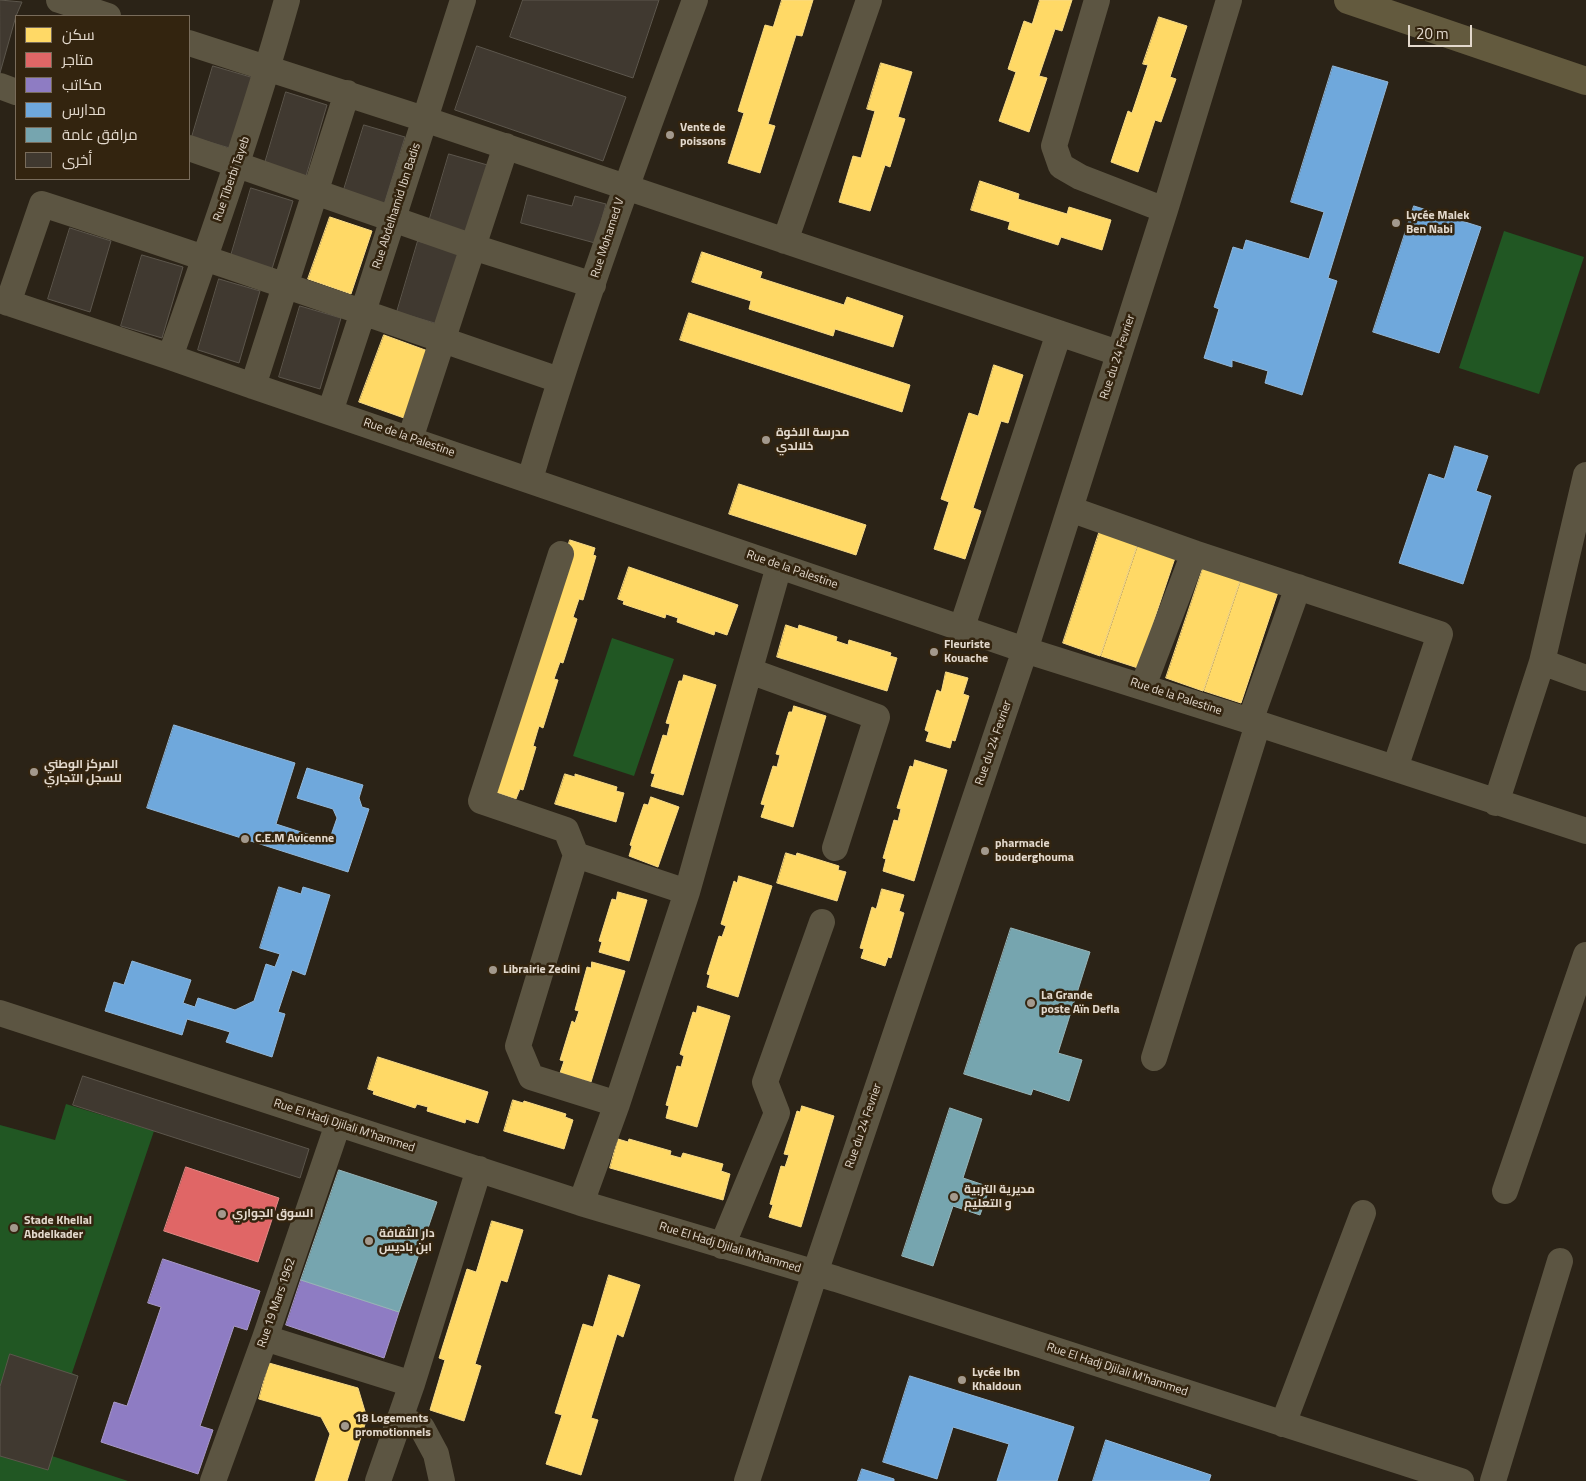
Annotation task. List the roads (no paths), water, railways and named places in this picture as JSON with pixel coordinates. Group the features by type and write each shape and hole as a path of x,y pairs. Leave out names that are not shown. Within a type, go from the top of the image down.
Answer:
{"main road":[{"path":"1348,0 1586,81"}],"street":[{"path":"59,0 105,15"},
{"name":"Rue Tiberbi Tayeb","path":"170,356 237,165 268,68 287,0"},
{"name":"Rue Abdelhamid Ibn Badis","path":"330,412 462,0"},
{"name":"Rue Mohamed V","path":"530,479 559,380 625,188 695,0"},
{"path":"785,242 869,0"},
{"path":"1097,0 1054,146 1061,166 1080,177 1165,210"},
{"name":"Rue du 24 Fevrier","path":"747,1481 814,1273 1025,650 1165,210 1229,0"},
{"path":"191,51 268,68 347,93 1118,353"},
{"path":"0,86 15,92"},
{"path":"254,386 347,93"},
{"path":"410,439 506,146"},
{"path":"190,148 473,248 593,285"},
{"path":"4,302 42,204 205,257 559,380"},
{"name":"Rue de la Palestine","path":"4,302 170,356 1025,650 1143,686 1586,831"},
{"path":"962,627 1059,333"},
{"path":"1496,803 1542,662 1586,475"},
{"path":"1070,509 1194,553 1440,634 1395,768"},
{"path":"1143,686 1194,553"},
{"path":"561,554 481,801 566,830 576,855 518,1046 531,1077 617,1104"},
{"path":"581,1203 617,1104 687,892 779,566"},
{"path":"1154,1058 1254,722 1298,587"},
{"path":"1542,662 1586,678"},
{"path":"750,671 877,717 835,848"},
{"path":"576,855 687,892"},
{"path":"722,1246 777,1113 766,1082 822,922"},
{"path":"1505,1191 1586,955"},
{"name":"Rue El Hadj Djilali M'hammed","path":"0,1013 581,1203 814,1273 1461,1481"},
{"name":"Rue 19 Mars 1962","path":"213,1481 265,1338 338,1124"},
{"path":"378,1481 412,1384 479,1169"},
{"path":"1283,1424 1363,1213"},
{"path":"1494,1481 1560,1261"},
{"path":"265,1338 412,1384"},
{"path":"400,1418 422,1428 436,1454 442,1481"}],"place":[{"name":"Vente de poissons","path":"670,135"},
{"name":"Lycée Malek Ben Nabi","path":"1396,223"},
{"name":"مدرسة الاخوة خلالدي","path":"766,440"},
{"name":"Fleuriste Kouache","path":"934,652"},
{"name":"المركز الوطني للسجل التجاري","path":"34,772"},
{"name":"C.E.M Avicenne","path":"245,839"},
{"name":"pharmacie bouderghouma","path":"985,851"},
{"name":"Librairie Zedini","path":"493,970"},
{"name":"La Grande poste Aïn Defla","path":"1031,1003"},
{"name":"مديرية التربية و التعليم","path":"954,1197"},
{"name":"السوق الجواري","path":"222,1214"},
{"name":"Stade Khellal Abdelkader","path":"14,1228"},
{"name":"دار الثقافة ابن باديس","path":"369,1241"},
{"name":"Lycée Ibn Khaldoun","path":"962,1380"},
{"name":"18 Logements promotionnels","path":"345,1426"}]}
